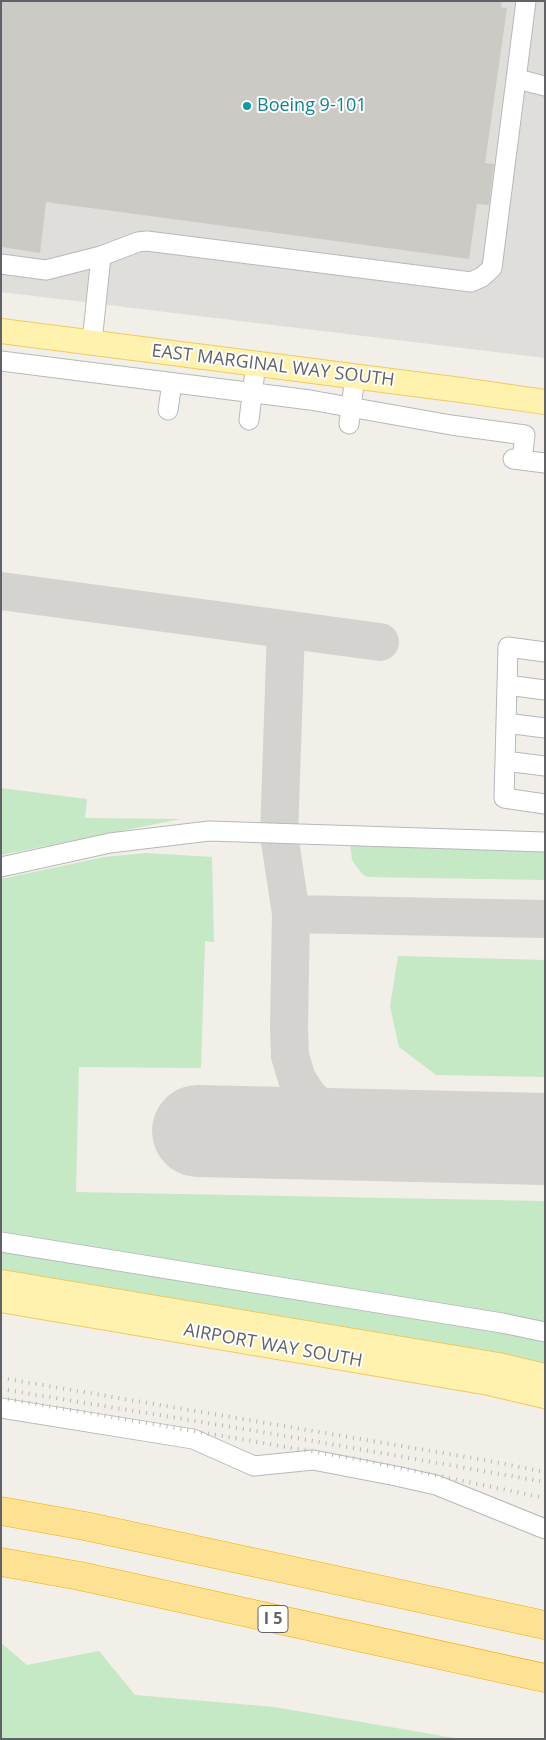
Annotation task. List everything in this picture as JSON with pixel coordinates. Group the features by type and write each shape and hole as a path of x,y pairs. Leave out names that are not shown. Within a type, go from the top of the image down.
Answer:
{"highway":[{"path":"1,1510 85,1526 545,1625"},
{"name":"I 5","path":"1,1562 80,1576 545,1678"}],"main road":[{"name":"EAST MARGINAL WAY SOUTH","path":"1,331 545,402"},
{"name":"AIRPORT WAY SOUTH","path":"1,1282 498,1365 545,1376"},
{"name":"AIRPORT WAY SOUTH","path":"1,1300 489,1383 545,1396"}],"lane":[{"path":"1,264 46,270 102,256 138,242 147,241 471,282 482,277 492,268 526,1"},
{"path":"517,79 545,86"},
{"path":"92,342 102,256"},
{"path":"1,361 310,400 350,416 451,425 525,435 517,459 545,463"},
{"path":"248,420 256,363"},
{"path":"350,416 355,376"},
{"path":"168,410 172,383"},
{"path":"545,652 508,647 504,798 545,804"},
{"path":"507,685 545,690"},
{"path":"506,723 545,728"},
{"path":"505,761 545,766"},
{"path":"1,867 110,843 209,832 545,842"},
{"path":"1,1242 492,1321 545,1332"},
{"path":"1,1408 193,1439 254,1466 313,1460 396,1476 436,1485 545,1529"}],"shaded area":[{"name":"Boeing 9-101","path":"1,1 545,1 545,358 1,292"}],"green space":[{"path":"1,788 87,799 85,818 181,819 1,855"},
{"path":"350,843 370,847 379,845 545,848 545,880 367,877 362,874 352,860"},
{"path":"146,853 212,857 214,942 205,941 201,1068 79,1067 76,1192 545,1201 545,1324 1,1237 1,879 104,857"},
{"path":"398,956 545,960 545,1077 436,1075 399,1047 390,1006"},
{"path":"1,1250 545,1338 545,1365 255,1312 232,1312 143,1293 1,1271"},
{"path":"1,1643 27,1665 99,1651 135,1695 274,1707 460,1739 1,1739"}],"building":[{"name":"Boeing 9-101","path":"1,1 502,1 501,7 507,8 485,163 494,164 489,205 477,204 469,259 46,202 40,253 1,247"}],"taxiway":[{"path":"1,591 380,642"},
{"path":"286,630 279,835 291,914 290,1056 297,1079 308,1096 325,1113 339,1123 382,1135"},
{"path":"291,914 545,919"}],"runway":[{"path":"198,1131 545,1139"}],"railway":[{"path":"1,1378 545,1472"},
{"path":"1,1389 268,1433 545,1482"},
{"path":"1,1398 362,1460 545,1498"}],"place":[{"name":"Boeing 9-101","path":"247,106"}]}
